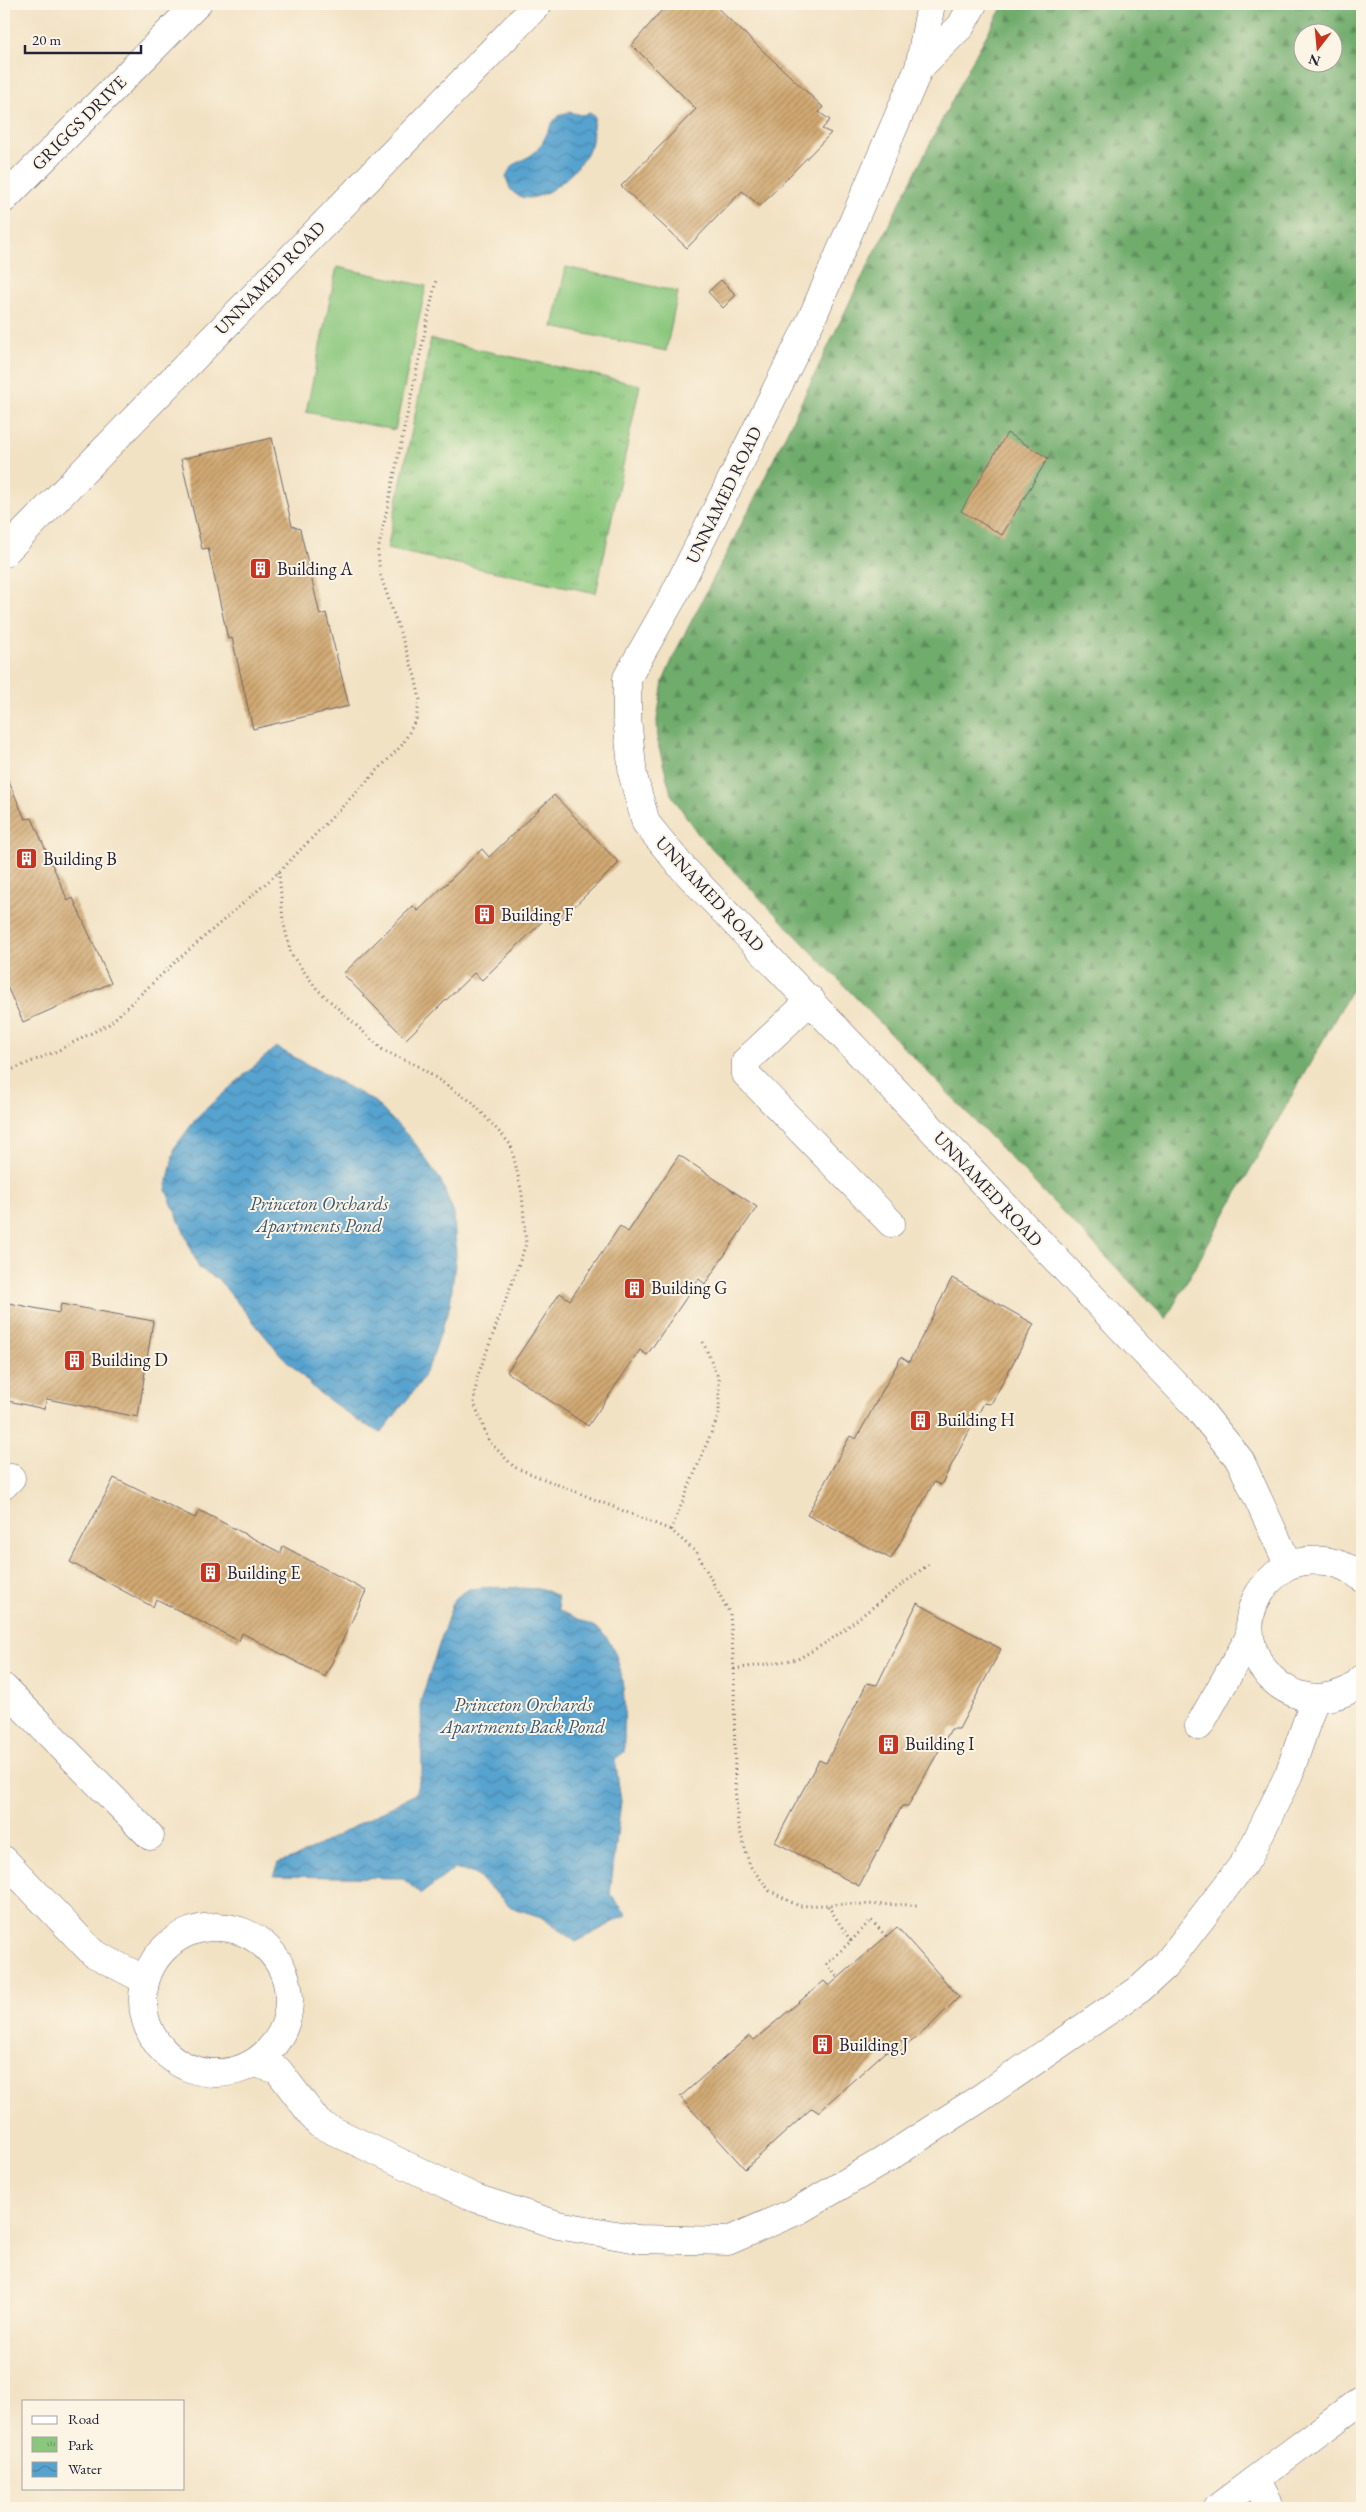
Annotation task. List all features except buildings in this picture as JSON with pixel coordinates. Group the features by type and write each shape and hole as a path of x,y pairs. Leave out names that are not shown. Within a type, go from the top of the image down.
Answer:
{"street":[{"name":"GRIGGS DRIVE","path":"4,199 196,4"},
{"name":"UNNAMED ROAD","path":"4,554 538,4"},
{"name":"UNNAMED ROAD","path":"931,4 919,68 812,318 674,594 628,678 627,718 633,776 646,823 686,872 811,1000 1196,1406 1240,1460 1288,1564"},
{"name":"UNNAMED ROAD","path":"919,68 961,26 973,4"},
{"path":"811,1000 746,1061 746,1074 891,1223"},
{"path":"1362,1578 1336,1562 1315,1560 1288,1564 1260,1590 1251,1609 1249,1638 1259,1666 1279,1686 1315,1698 1348,1691 1362,1679"},
{"path":"1199,1726 1249,1638"},
{"path":"4,1688 150,1836"},
{"path":"255,2063 278,2070 319,2124 475,2198 558,2225 638,2239 728,2241 799,2210 883,2161 980,2099 1146,1983 1164,1966 1248,1858 1289,1774 1315,1698"},
{"path":"4,1860 93,1953 146,1980"},
{"path":"216,1927 240,1931 260,1943 277,1960 286,1981 290,2004 284,2027 276,2041 255,2063 231,2072 206,2073 182,2065 162,2050 149,2029 143,2005 146,1980 156,1959 172,1942 193,1931 216,1927"},
{"path":"1217,2508 1362,2400"},
{"path":"1255,2480 1270,2508"}],"path":[{"path":"4,1073 57,1051 109,1024 174,963 278,872 403,744 416,719 420,700 415,676 380,574 378,551 436,280"},
{"path":"278,872 283,920 291,954 317,989 384,1051 418,1066 472,1102 511,1145 522,1192 526,1244 477,1378 474,1403 489,1441 514,1467 671,1530 697,1553 730,1614 734,1669 735,1786 738,1824 750,1866 770,1891 799,1906 848,1904 918,1905"},
{"path":"671,1530 719,1414 719,1379 703,1342"},
{"path":"734,1669 798,1659 829,1641 930,1563"},
{"path":"828,1906 851,1941"},
{"path":"838,1978 828,1964 871,1920 886,1936"}],"green space":[{"path":"1004,4 1362,4 1362,971 1166,1319 698,834 671,794 658,744 657,720 663,681 677,649 754,500 853,295 971,63"},
{"path":"337,267 426,286 395,430 306,412"},
{"path":"566,267 678,292 666,351 553,327"},
{"path":"431,339 640,385 596,593 387,549"}],"water":[{"path":"569,112 581,115 590,113 595,117 591,146 584,158 566,178 544,194 532,198 522,197 512,191 506,177 509,171 516,164 533,154 541,145 553,122 562,114"},
{"name":"Princeton Orchards Apartments Pond","path":"276,1047 375,1102 414,1142 441,1181 454,1214 456,1255 450,1305 431,1361 419,1384 381,1433 358,1421 317,1391 280,1354 218,1279 199,1268 166,1190 175,1147 199,1115"},
{"name":"Princeton Orchards Apartments Back Pond","path":"494,1587 542,1589 557,1596 559,1610 590,1624 604,1634 618,1661 624,1706 624,1752 615,1759 621,1801 610,1894 627,1915 576,1942 541,1917 511,1907 475,1874 454,1869 421,1894 402,1878 273,1876 278,1863 297,1857 415,1794 422,1771 421,1700 454,1599 469,1589"}],"place":[{"name":"Building A","path":"261,569"},
{"name":"Building B","path":"27,859"},
{"name":"Building F","path":"485,915"},
{"name":"Building G","path":"635,1288"},
{"name":"Building D","path":"75,1360"},
{"name":"Building H","path":"921,1420"},
{"name":"Building E","path":"211,1573"},
{"name":"Building I","path":"889,1744"},
{"name":"Building J","path":"823,2045"}]}
